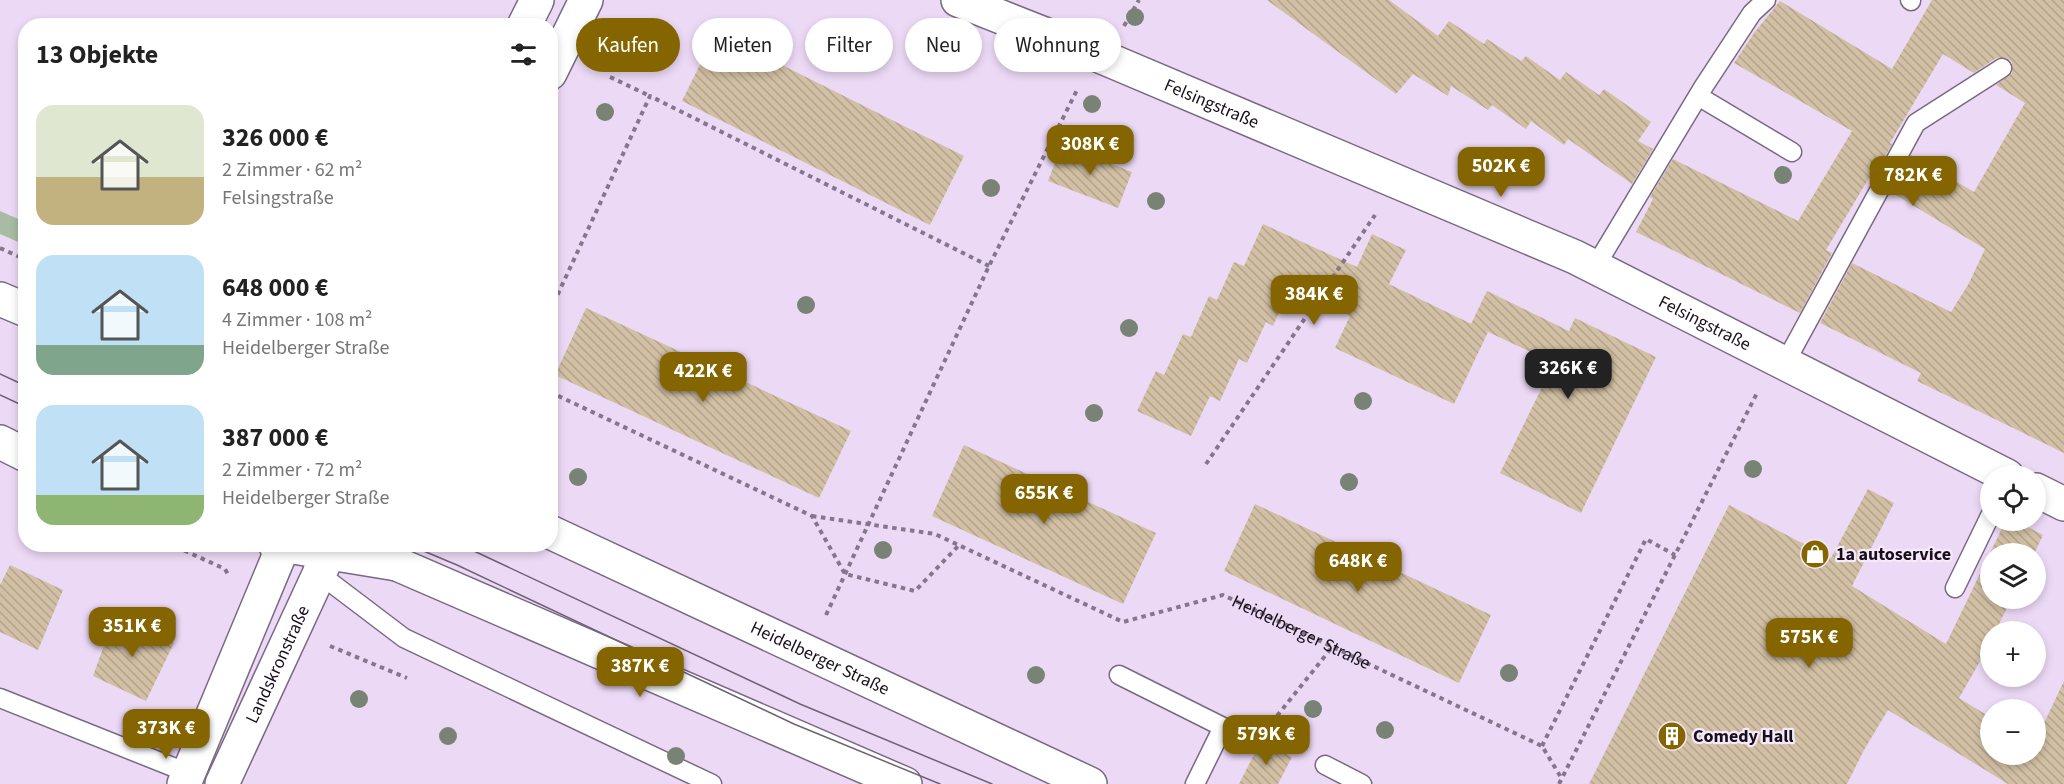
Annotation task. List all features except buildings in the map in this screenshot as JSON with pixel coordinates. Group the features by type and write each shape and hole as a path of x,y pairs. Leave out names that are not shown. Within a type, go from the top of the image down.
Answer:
{"main road":[{"path":"528,18 537,0"},
{"path":"558,57 586,0"},
{"name":"Felsingstraße","path":"958,0 1004,18"},
{"name":"Felsingstraße","path":"1121,65 1595,267 1985,465"},
{"path":"0,299 18,307"},
{"path":"0,442 18,450"},
{"path":"2046,495 2064,504"},
{"name":"Heidelberger Straße","path":"558,536 1090,784"},
{"path":"186,779 278,552"},
{"path":"308,552 327,557 386,554 904,784"},
{"name":"Landskronstraße","path":"222,784 327,557"}],"lane":[{"path":"1595,267 1698,96 1752,13 1766,0"},
{"path":"1780,361 1917,123 1960,92 2002,68"},
{"path":"1698,96 1792,152"},
{"path":"1955,588 1983,531"},
{"path":"327,557 404,638 712,784"},
{"path":"1119,675 1223,727 1195,784"},
{"path":"0,698 186,779"},
{"path":"1325,765 1362,784"}],"path":[{"path":"826,615 989,266 1086,72"},
{"path":"610,77 989,266"},
{"path":"558,294 650,96"},
{"path":"1206,464 1397,182"},
{"path":"0,248 18,256"},
{"path":"1561,782 1676,555 1780,361"},
{"name":"Heidelberger Straße","path":"558,396 812,516 935,534 1123,622 1223,595 1542,746"},
{"path":"812,516 845,574 915,591 959,545"},
{"path":"1561,782 1542,746 1646,539 1676,555"},
{"path":"188,552 225,569 233,584"},
{"path":"325,644 407,678"},
{"path":"1244,756 1333,646"}],"green space":[{"path":"0,211 18,219 18,242 0,234"}],"tram line":[{"path":"0,374 18,382"},
{"path":"0,395 18,403"},
{"path":"426,552 794,724 940,784"},
{"path":"476,552 800,704 992,784"}],"place":[{"name":"1a autoservice","path":"1815,554"},
{"name":"Comedy Hall","path":"1672,736"}]}
